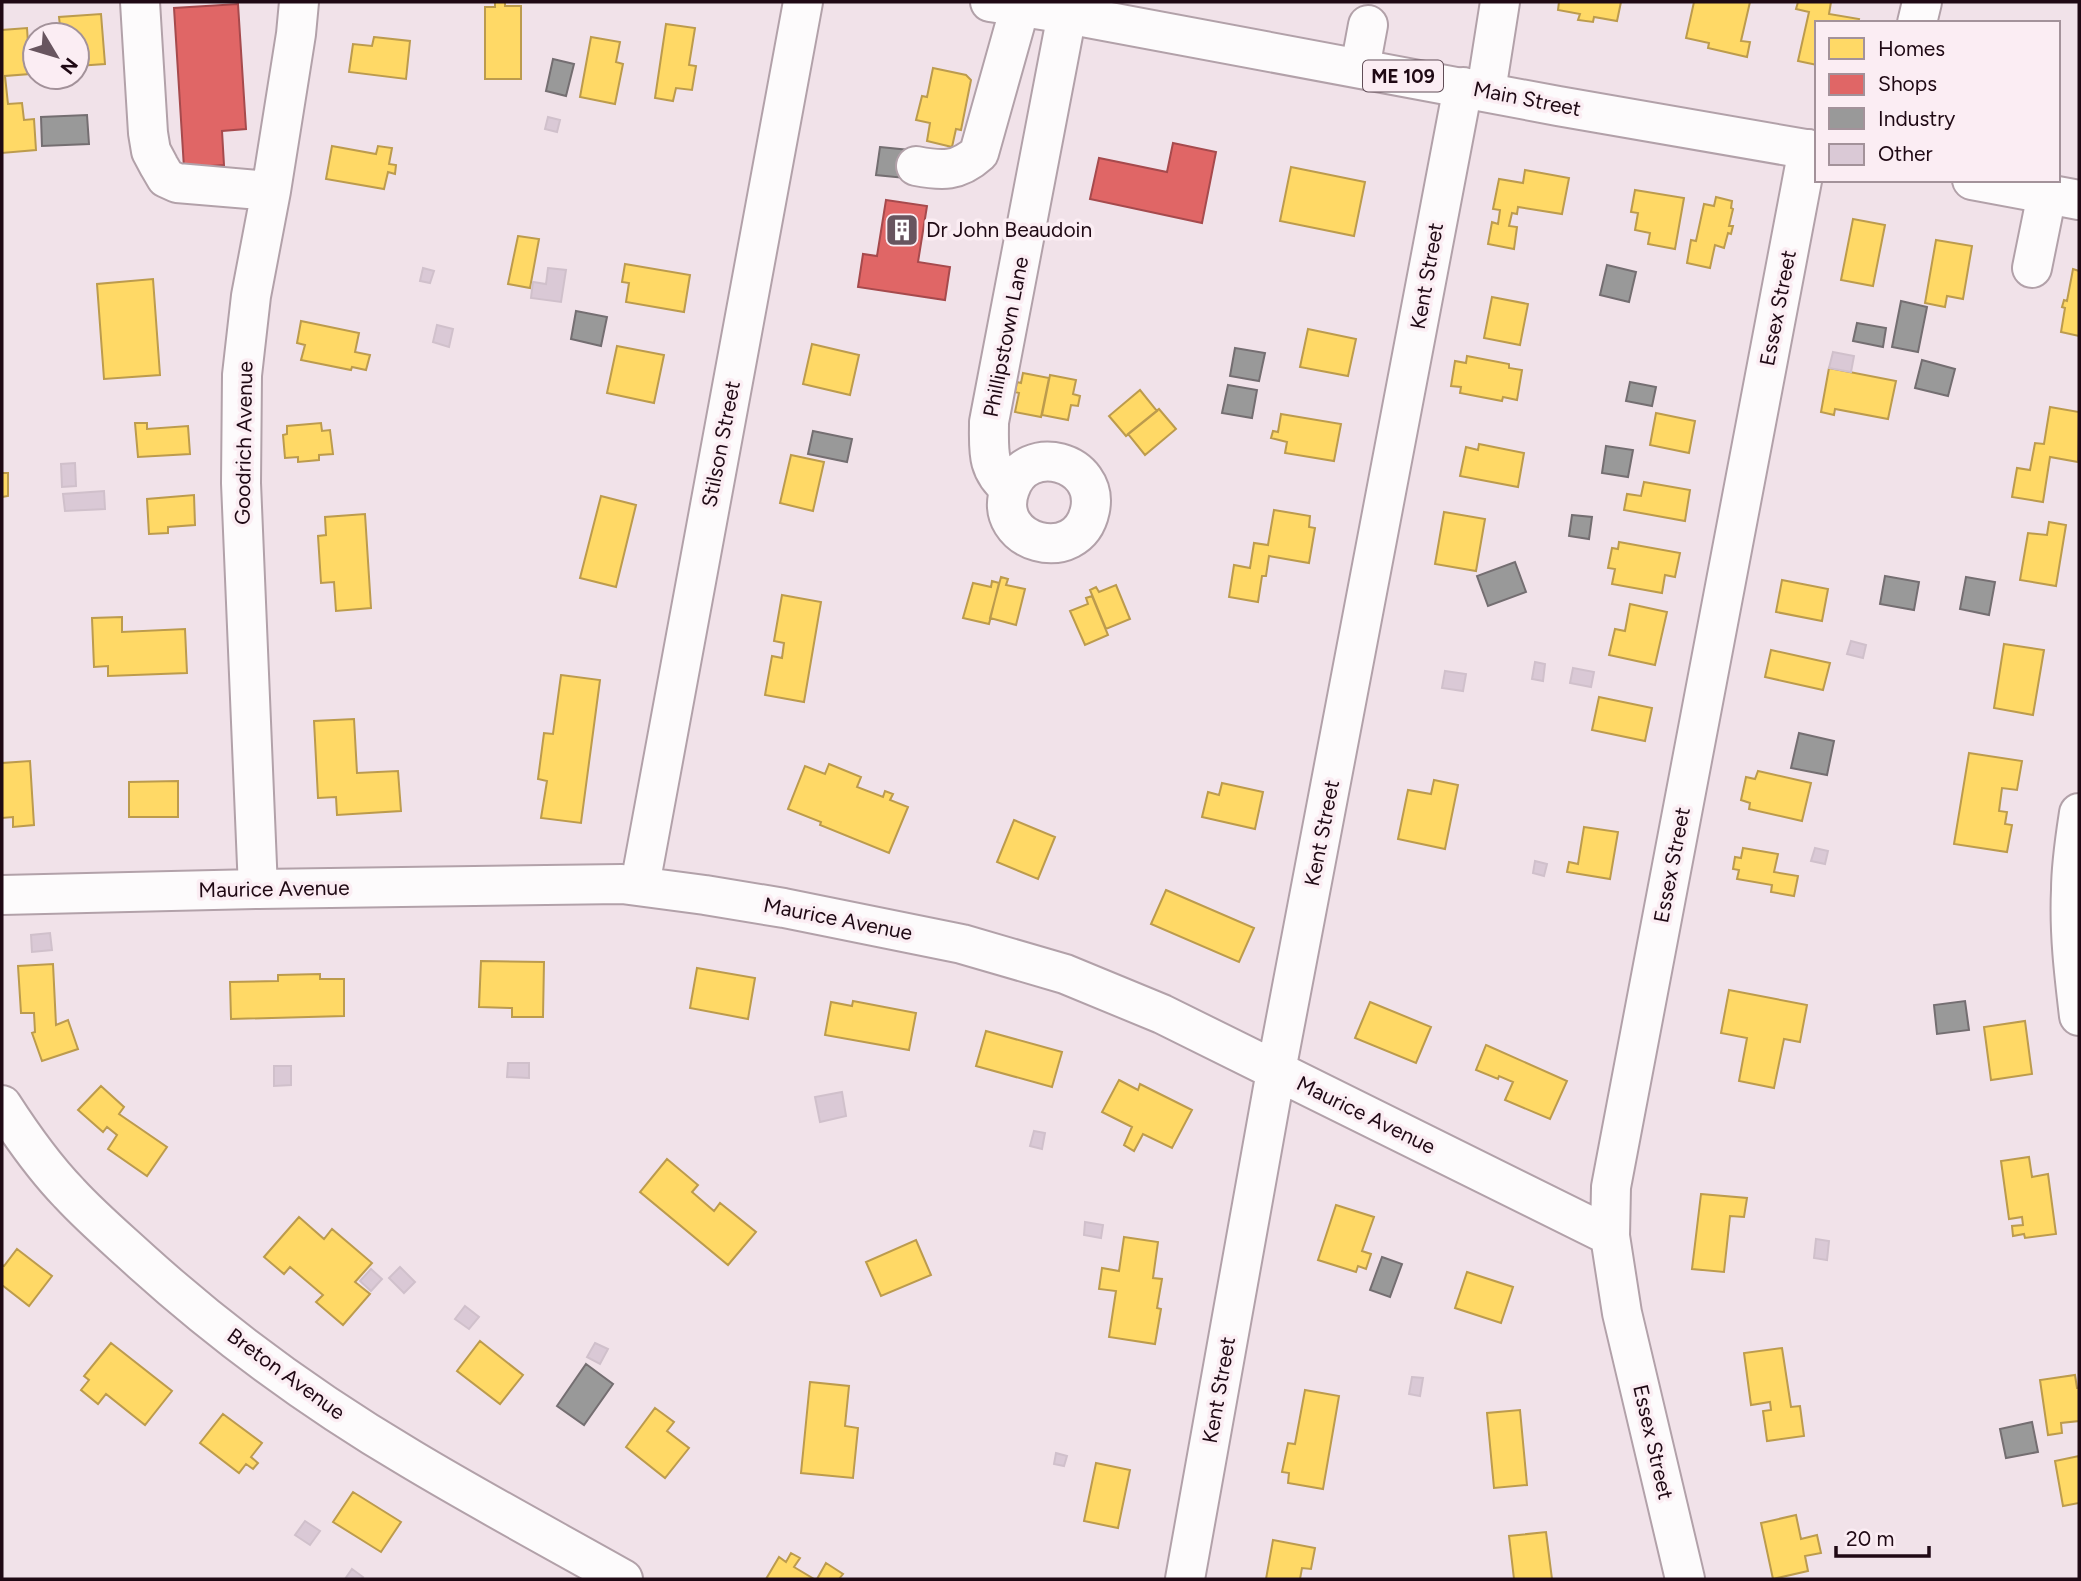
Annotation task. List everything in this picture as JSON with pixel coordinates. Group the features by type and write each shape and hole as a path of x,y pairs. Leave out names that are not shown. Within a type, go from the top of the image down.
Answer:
{"main road":[{"path":"140,2 148,133 151,151 166,177 177,183 271,191"},
{"name":"Goodrich Avenue","path":"258,888 241,483 242,375 251,296 271,191 299,2"},
{"name":"Stilson Street","path":"640,886 781,171 803,2"},
{"path":"1917,21 1922,2"},
{"path":"916,166 939,170 955,168 968,163 979,153 1005,4"},
{"name":"Main Street","path":"1005,4 1067,14 1132,14 1360,68 1812,150"},
{"name":"Kent Street","path":"1185,1579 1276,1071 1490,7"},
{"name":"Phillipstown Lane","path":"1010,489 994,472 989,453 989,422 1046,176 1067,14"},
{"path":"1360,68 1368,25"},
{"name":"Essex Street","path":"1685,1579 1622,1313 1611,1236 1611,1187 1812,150"},
{"path":"1983,182 2063,197 2032,268"},
{"path":"2079,813 2071,889 2073,963 2079,1016"},
{"name":"Maurice Avenue","path":"2,895 258,888 558,884 640,886 784,908 962,944 1065,974 1162,1014 1611,1236"},
{"name":"Breton Avenue","path":"2,1105 30,1148 67,1192 167,1284 237,1341 321,1401 410,1459 623,1579"}],"building: Homes":[{"path":"495,2 505,2 505,6 521,6 521,79 485,79 485,7 495,7"},
{"path":"1559,2 1621,2 1617,21 1594,17 1593,22 1578,20 1580,14 1558,10"},
{"path":"1694,2 1750,2 1741,41 1750,42 1747,57 1708,48 1709,43 1686,38"},
{"path":"1798,2 1831,2 1829,14 1859,19 1815,21 1815,65 1798,61 1809,12 1796,9"},
{"path":"101,14 105,64 91,65 91,21 59,21 59,17"},
{"path":"666,24 695,28 689,65 696,66 692,90 676,88 673,101 655,98"},
{"path":"21,28 21,75 5,76 8,104 22,103 24,120 34,119 36,150 2,153 2,30"},
{"path":"374,37 410,41 406,79 349,72 353,44 372,46"},
{"path":"591,37 620,42 616,62 623,64 615,104 580,97"},
{"path":"933,68 966,75 971,80 961,130 956,129 952,147 927,141 930,123 916,120 922,96 927,97"},
{"path":"332,146 376,154 378,146 392,148 389,164 396,165 395,174 388,172 384,189 326,179"},
{"path":"1291,167 1365,182 1354,236 1280,221"},
{"path":"1525,170 1569,178 1562,214 1518,207 1517,214 1512,213 1509,226 1517,227 1514,249 1488,244 1492,222 1498,224 1500,210 1493,209 1499,179 1523,183"},
{"path":"1635,190 1684,198 1675,249 1648,244 1650,233 1635,230 1638,213 1631,212"},
{"path":"1716,197 1732,201 1729,226 1733,226 1731,234 1728,233 1724,248 1715,245 1710,268 1687,263 1691,240 1696,241 1704,204 1714,206"},
{"path":"1853,219 1885,225 1873,286 1841,280"},
{"path":"518,236 539,239 530,288 508,284"},
{"path":"1936,240 1972,246 1963,299 1947,296 1945,307 1925,303"},
{"path":"625,264 690,275 684,312 626,302 629,283 622,282"},
{"path":"2073,269 2079,271 2079,336 2061,332 2065,308 2062,307 2064,300 2067,301"},
{"path":"153,279 160,375 104,379 97,284"},
{"path":"1492,297 1528,304 1520,345 1484,338"},
{"path":"301,321 359,333 355,352 370,355 366,370 352,367 351,370 301,360 305,345 297,343"},
{"path":"1308,329 1356,339 1348,376 1300,367"},
{"path":"812,344 859,355 850,395 803,384"},
{"path":"617,346 664,355 654,403 607,393"},
{"path":"1467,356 1509,364 1509,368 1522,370 1517,400 1503,397 1502,401 1460,393 1461,387 1451,386 1455,361 1466,363"},
{"path":"1829,368 1896,381 1888,419 1835,409 1834,415 1821,412"},
{"path":"1023,373 1049,378 1041,417 1015,412 1019,393 1015,392 1017,382 1021,383"},
{"path":"1050,375 1076,380 1073,394 1080,396 1078,406 1071,405 1068,420 1042,415"},
{"path":"1140,390 1157,411 1126,436 1109,416"},
{"path":"2050,407 2079,412 2078,462 2050,457 2043,502 2012,497 2017,468 2030,470 2035,443 2044,444"},
{"path":"1159,409 1176,429 1145,455 1128,434"},
{"path":"1656,413 1695,421 1689,453 1650,445"},
{"path":"1281,414 1341,424 1334,461 1285,453 1287,442 1271,438 1273,431 1278,432"},
{"path":"135,423 147,423 147,429 188,426 190,454 138,457"},
{"path":"321,423 322,431 330,430 333,454 319,455 319,460 298,462 298,457 285,458 283,435 287,434 287,426"},
{"path":"1479,444 1524,453 1518,487 1460,476 1466,447 1478,450"},
{"path":"791,455 824,462 813,511 780,503"},
{"path":"2,473 8,473 8,496 2,497"},
{"path":"1644,482 1690,490 1685,521 1624,510 1627,494 1641,496"},
{"path":"194,495 195,525 168,527 168,533 149,534 147,499"},
{"path":"601,496 636,505 616,587 580,578"},
{"path":"1274,510 1310,516 1309,527 1315,528 1309,563 1269,556 1266,576 1262,576 1258,602 1229,597 1234,565 1250,568 1254,543 1268,545"},
{"path":"1444,512 1485,519 1476,571 1435,564"},
{"path":"365,514 371,608 336,611 334,582 321,583 318,536 326,535 325,517"},
{"path":"2049,522 2066,525 2056,586 2020,580 2028,533 2047,535"},
{"path":"1619,542 1680,553 1675,577 1665,575 1662,593 1612,584 1615,569 1608,568 1612,548 1618,549"},
{"path":"1001,577 1008,579 1006,585 1025,589 1016,625 990,618"},
{"path":"1782,580 1828,589 1822,621 1776,612"},
{"path":"992,581 999,583 989,624 963,618 973,583 991,587"},
{"path":"1116,585 1130,619 1106,629 1090,590 1096,587 1099,592"},
{"path":"782,595 821,602 804,702 765,695 772,656 782,658 784,643 774,641"},
{"path":"1092,596 1108,635 1085,645 1070,611 1088,604 1086,598"},
{"path":"1630,604 1667,612 1655,665 1609,655 1615,629 1625,631"},
{"path":"122,617 122,632 185,629 187,673 108,676 108,666 94,667 92,618"},
{"path":"2004,644 2044,650 2033,715 1994,708"},
{"path":"1771,650 1830,663 1823,690 1765,677"},
{"path":"561,675 600,680 581,823 541,818 547,781 538,779 544,733 553,734"},
{"path":"1599,697 1652,708 1645,741 1592,730"},
{"path":"354,719 357,773 398,771 401,811 337,815 336,797 318,798 314,721"},
{"path":"1969,753 2022,761 2017,790 2002,788 1999,811 2007,812 2005,824 2012,825 2007,852 1954,844"},
{"path":"30,761 34,825 13,827 13,817 2,818 2,763"},
{"path":"829,764 861,777 857,787 883,797 885,791 893,794 890,800 908,807 889,853 788,809 805,766 825,774"},
{"path":"1758,771 1811,783 1802,821 1749,809 1750,803 1741,800 1746,777 1755,779"},
{"path":"1434,780 1458,785 1445,849 1398,839 1408,790 1431,794"},
{"path":"178,781 178,817 129,817 129,782"},
{"path":"1222,783 1263,792 1255,829 1202,817 1208,792 1219,795"},
{"path":"1014,820 1055,837 1038,879 997,862"},
{"path":"1584,827 1618,832 1610,879 1567,872 1569,862 1578,864"},
{"path":"1743,848 1778,854 1774,872 1798,876 1794,896 1771,892 1772,885 1737,879 1739,870 1733,869 1735,857 1741,858"},
{"path":"1166,890 1254,928 1239,962 1151,924"},
{"path":"481,961 544,962 543,1017 512,1017 512,1008 479,1007"},
{"path":"53,964 56,1025 68,1020 78,1049 42,1061 32,1033 35,1032 34,1013 21,1013 18,966"},
{"path":"697,968 755,978 748,1019 690,1008"},
{"path":"320,974 320,979 344,979 344,1016 231,1019 230,982 278,981 278,975"},
{"path":"1729,990 1807,1005 1800,1042 1784,1039 1774,1088 1739,1081 1747,1038 1721,1033"},
{"path":"853,1001 916,1013 909,1050 825,1035 831,1002 852,1006"},
{"path":"1370,1002 1431,1027 1416,1063 1355,1038"},
{"path":"2025,1021 2032,1074 1991,1080 1984,1027"},
{"path":"986,1031 1062,1052 1052,1087 976,1066"},
{"path":"1486,1045 1567,1081 1550,1119 1505,1100 1513,1082 1476,1070"},
{"path":"1119,1080 1138,1090 1140,1084 1192,1110 1172,1148 1143,1134 1134,1151 1124,1145 1132,1127 1102,1112"},
{"path":"101,1086 124,1107 119,1114 167,1147 147,1176 108,1149 117,1135 107,1127 103,1132 78,1110"},
{"path":"2029,1157 2032,1177 2048,1174 2056,1234 2025,1238 2024,1234 2013,1236 2012,1226 2023,1225 2022,1217 2009,1219 2001,1161"},
{"path":"667,1159 698,1185 692,1192 714,1211 720,1203 756,1232 728,1265 640,1192"},
{"path":"1701,1194 1747,1198 1744,1217 1730,1216 1724,1272 1692,1269"},
{"path":"1336,1205 1374,1217 1362,1251 1371,1254 1366,1269 1358,1266 1356,1272 1318,1260"},
{"path":"299,1217 324,1239 332,1229 372,1263 355,1282 370,1294 343,1325 316,1302 323,1295 290,1267 284,1274 264,1257"},
{"path":"1124,1237 1158,1242 1153,1278 1162,1279 1157,1308 1161,1309 1155,1344 1109,1337 1116,1291 1099,1289 1102,1268 1119,1271"},
{"path":"916,1240 931,1275 881,1296 866,1262"},
{"path":"17,1249 52,1276 29,1306 2,1285 2,1265 4,1266"},
{"path":"1467,1272 1513,1287 1501,1323 1455,1308"},
{"path":"480,1341 523,1375 500,1404 457,1371"},
{"path":"111,1343 172,1391 145,1425 106,1394 98,1404 81,1390 89,1380 84,1376"},
{"path":"1782,1348 1791,1407 1800,1406 1804,1436 1767,1441 1763,1411 1771,1410 1770,1402 1751,1405 1744,1353"},
{"path":"2075,1375 2079,1388 2079,1421 2061,1423 2062,1433 2048,1435 2040,1380"},
{"path":"810,1382 849,1386 845,1426 858,1428 853,1478 801,1473"},
{"path":"1305,1390 1339,1396 1323,1489 1288,1483 1289,1473 1282,1472 1288,1443 1295,1444"},
{"path":"655,1408 674,1422 667,1431 689,1448 665,1478 626,1447"},
{"path":"1520,1410 1527,1485 1494,1488 1487,1413"},
{"path":"223,1414 262,1443 251,1457 258,1463 253,1469 246,1464 239,1473 200,1443"},
{"path":"2079,1456 2079,1503 2063,1506 2055,1461"},
{"path":"1096,1463 1130,1470 1118,1528 1084,1521"},
{"path":"353,1492 401,1522 381,1552 333,1522"},
{"path":"1796,1515 1801,1539 1817,1535 1821,1553 1805,1556 1808,1571 1773,1579 1761,1523"},
{"path":"1546,1532 1552,1579 1514,1579 1509,1536"},
{"path":"1273,1540 1315,1548 1311,1569 1302,1568 1300,1579 1266,1579"},
{"path":"791,1553 800,1558 794,1567 814,1579 766,1579 779,1557 786,1562"},
{"path":"826,1563 843,1574 839,1579 817,1579"}],"building: Shops":[{"path":"238,4 246,129 222,131 224,165 184,168 174,8"},
{"path":"1173,143 1216,152 1202,223 1090,199 1099,158 1167,172"},
{"name":"Dr John Beaudoin","path":"886,200 927,206 918,262 950,267 945,300 858,287 863,254 877,256"}],"building: Industry":[{"path":"553,59 574,64 566,96 546,91"},
{"path":"87,115 89,144 42,146 41,117"},
{"path":"880,147 909,150 905,178 876,175"},
{"path":"1607,265 1636,272 1629,302 1600,295"},
{"path":"1901,301 1927,307 1918,352 1892,347"},
{"path":"576,311 607,317 601,346 571,339"},
{"path":"1857,323 1886,328 1883,347 1853,341"},
{"path":"1235,348 1265,353 1259,381 1230,376"},
{"path":"1922,360 1955,369 1948,396 1915,388"},
{"path":"1630,382 1656,387 1652,406 1626,401"},
{"path":"1228,385 1257,390 1252,418 1222,413"},
{"path":"813,431 852,439 847,462 808,454"},
{"path":"1606,446 1633,450 1628,477 1602,473"},
{"path":"1572,515 1592,517 1589,539 1569,536"},
{"path":"1515,562 1526,592 1488,606 1477,576"},
{"path":"1885,576 1919,582 1914,610 1880,604"},
{"path":"1966,577 1995,582 1989,615 1960,609"},
{"path":"1799,733 1834,741 1827,775 1791,768"},
{"path":"1965,1001 1969,1030 1937,1034 1934,1005"},
{"path":"1382,1257 1402,1264 1390,1297 1370,1290"},
{"path":"586,1364 613,1384 584,1425 557,1406"},
{"path":"2032,1422 2038,1452 2006,1458 2000,1429"}],"building: Other":[{"path":"548,117 560,120 557,132 545,129"},
{"path":"423,268 434,271 430,283 420,281"},
{"path":"548,268 566,270 561,302 531,298 533,282 546,284"},
{"path":"437,325 453,329 449,347 433,342"},
{"path":"1833,352 1854,356 1851,372 1829,368"},
{"path":"75,463 76,486 62,487 61,464"},
{"path":"104,491 105,509 65,511 63,494"},
{"path":"1851,641 1866,645 1863,658 1847,654"},
{"path":"1535,662 1545,664 1543,681 1532,679"},
{"path":"1573,668 1594,672 1591,687 1570,683"},
{"path":"1445,671 1466,674 1463,691 1442,688"},
{"path":"1815,848 1828,851 1825,864 1811,861"},
{"path":"1535,861 1547,864 1544,876 1533,873"},
{"path":"50,933 52,950 32,952 31,935"},
{"path":"508,1063 529,1063 529,1078 507,1077"},
{"path":"274,1066 291,1066 291,1085 274,1086"},
{"path":"842,1092 846,1116 820,1122 815,1097"},
{"path":"1034,1131 1045,1133 1042,1149 1030,1146"},
{"path":"1085,1222 1103,1225 1101,1238 1084,1235"},
{"path":"1816,1239 1829,1241 1827,1260 1814,1258"},
{"path":"400,1267 415,1282 404,1293 389,1278"},
{"path":"371,1269 382,1279 371,1291 360,1281"},
{"path":"465,1306 479,1317 469,1329 455,1319"},
{"path":"595,1343 608,1349 600,1364 587,1357"},
{"path":"1412,1377 1423,1378 1420,1396 1409,1394"},
{"path":"1056,1453 1067,1456 1064,1466 1054,1464"},
{"path":"305,1521 320,1531 310,1545 295,1535"},
{"path":"352,1569 363,1577 345,1579"}],"place":[{"name":"Dr John Beaudoin","path":"902,230"}]}
